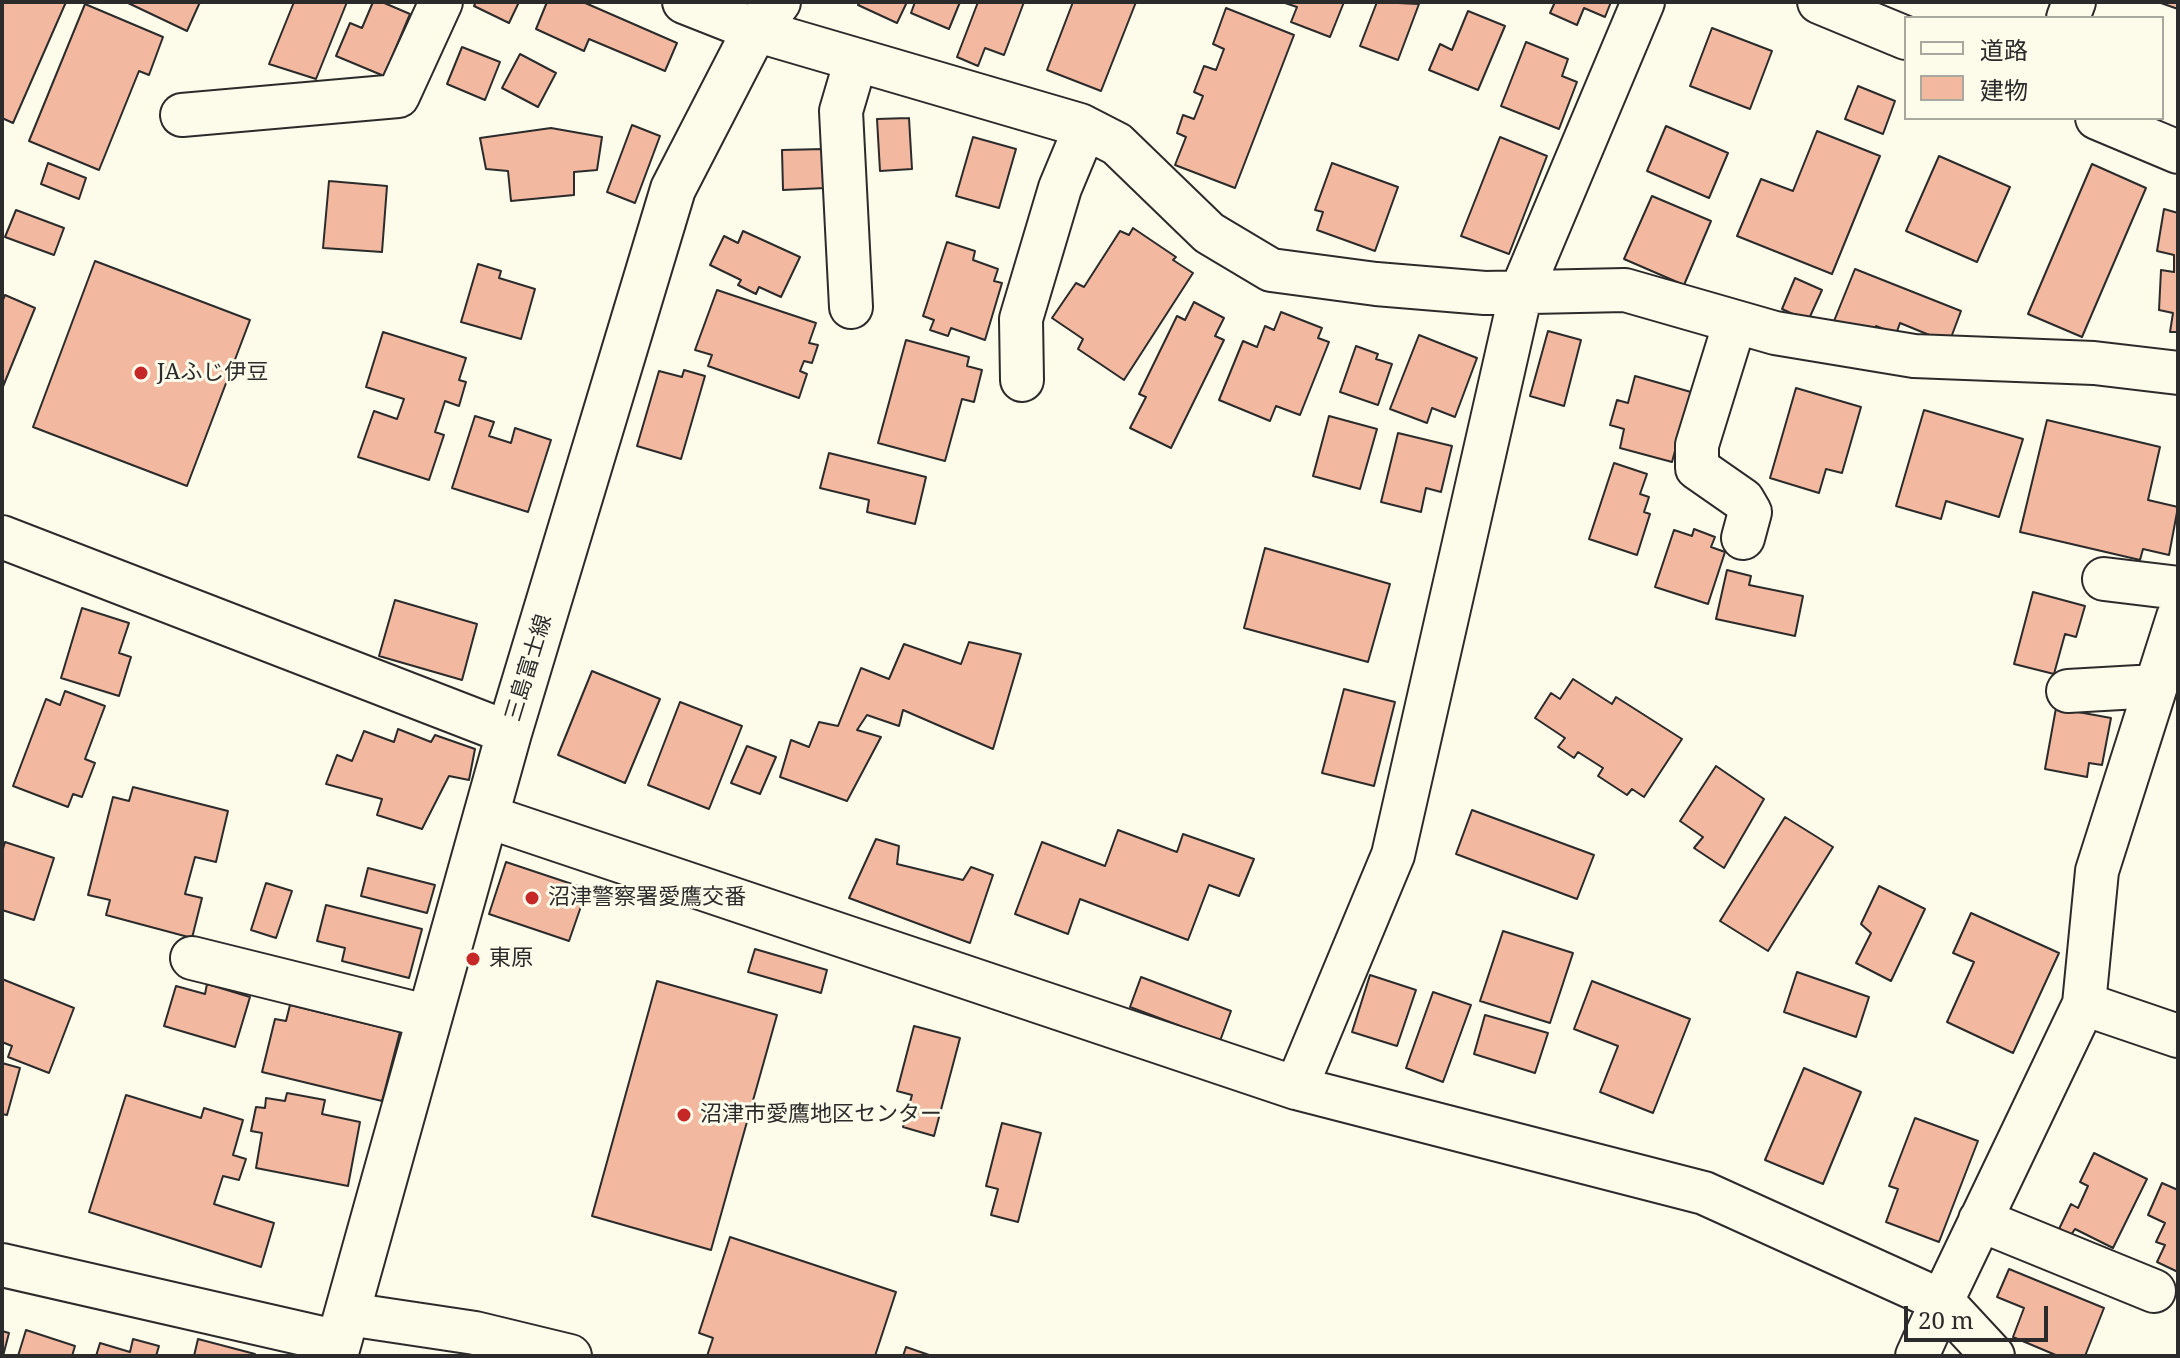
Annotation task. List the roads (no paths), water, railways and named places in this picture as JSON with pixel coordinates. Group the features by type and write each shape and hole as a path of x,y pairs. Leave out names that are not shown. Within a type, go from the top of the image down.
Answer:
{"main road":[{"name":"三島富士線","path":"341,1337 509,733 673,189 766,16"}],"street":[{"path":"182,115 398,96 441,2"},
{"path":"684,2 766,16 856,60 1085,128 1117,144 1209,233 1271,270 1376,284 1485,293 1625,290 1775,333 1914,356 2094,363 2178,373"},
{"path":"1296,1088 1393,855 1521,292 1643,2"},
{"path":"1823,3 1904,37"},
{"path":"851,307 841,111 856,60"},
{"path":"2102,120 2178,152"},
{"path":"1022,380 1021,319 1060,188 1085,128"},
{"path":"1735,322 1697,445 1697,468 1743,500 1750,512 1743,538"},
{"path":"2,537 509,733"},
{"path":"2104,579 2178,588"},
{"path":"1917,1356 2084,1004 2097,871 2178,617"},
{"path":"2068,691 2156,686"},
{"path":"486,816 1296,1088 1704,1193 1942,1301 1993,1356"},
{"path":"192,958 430,1017"},
{"path":"2084,1004 2178,1036"},
{"path":"1980,1220 2154,1291"},
{"path":"2,1265 341,1337 475,1333 570,1356"}],"place":[{"name":"JAふじ伊豆","path":"141,373"},
{"name":"沼津警察署愛鷹交番","path":"532,898"},
{"name":"東原","path":"473,959"},
{"name":"沼津市愛鷹地区センター","path":"684,1115"}]}
